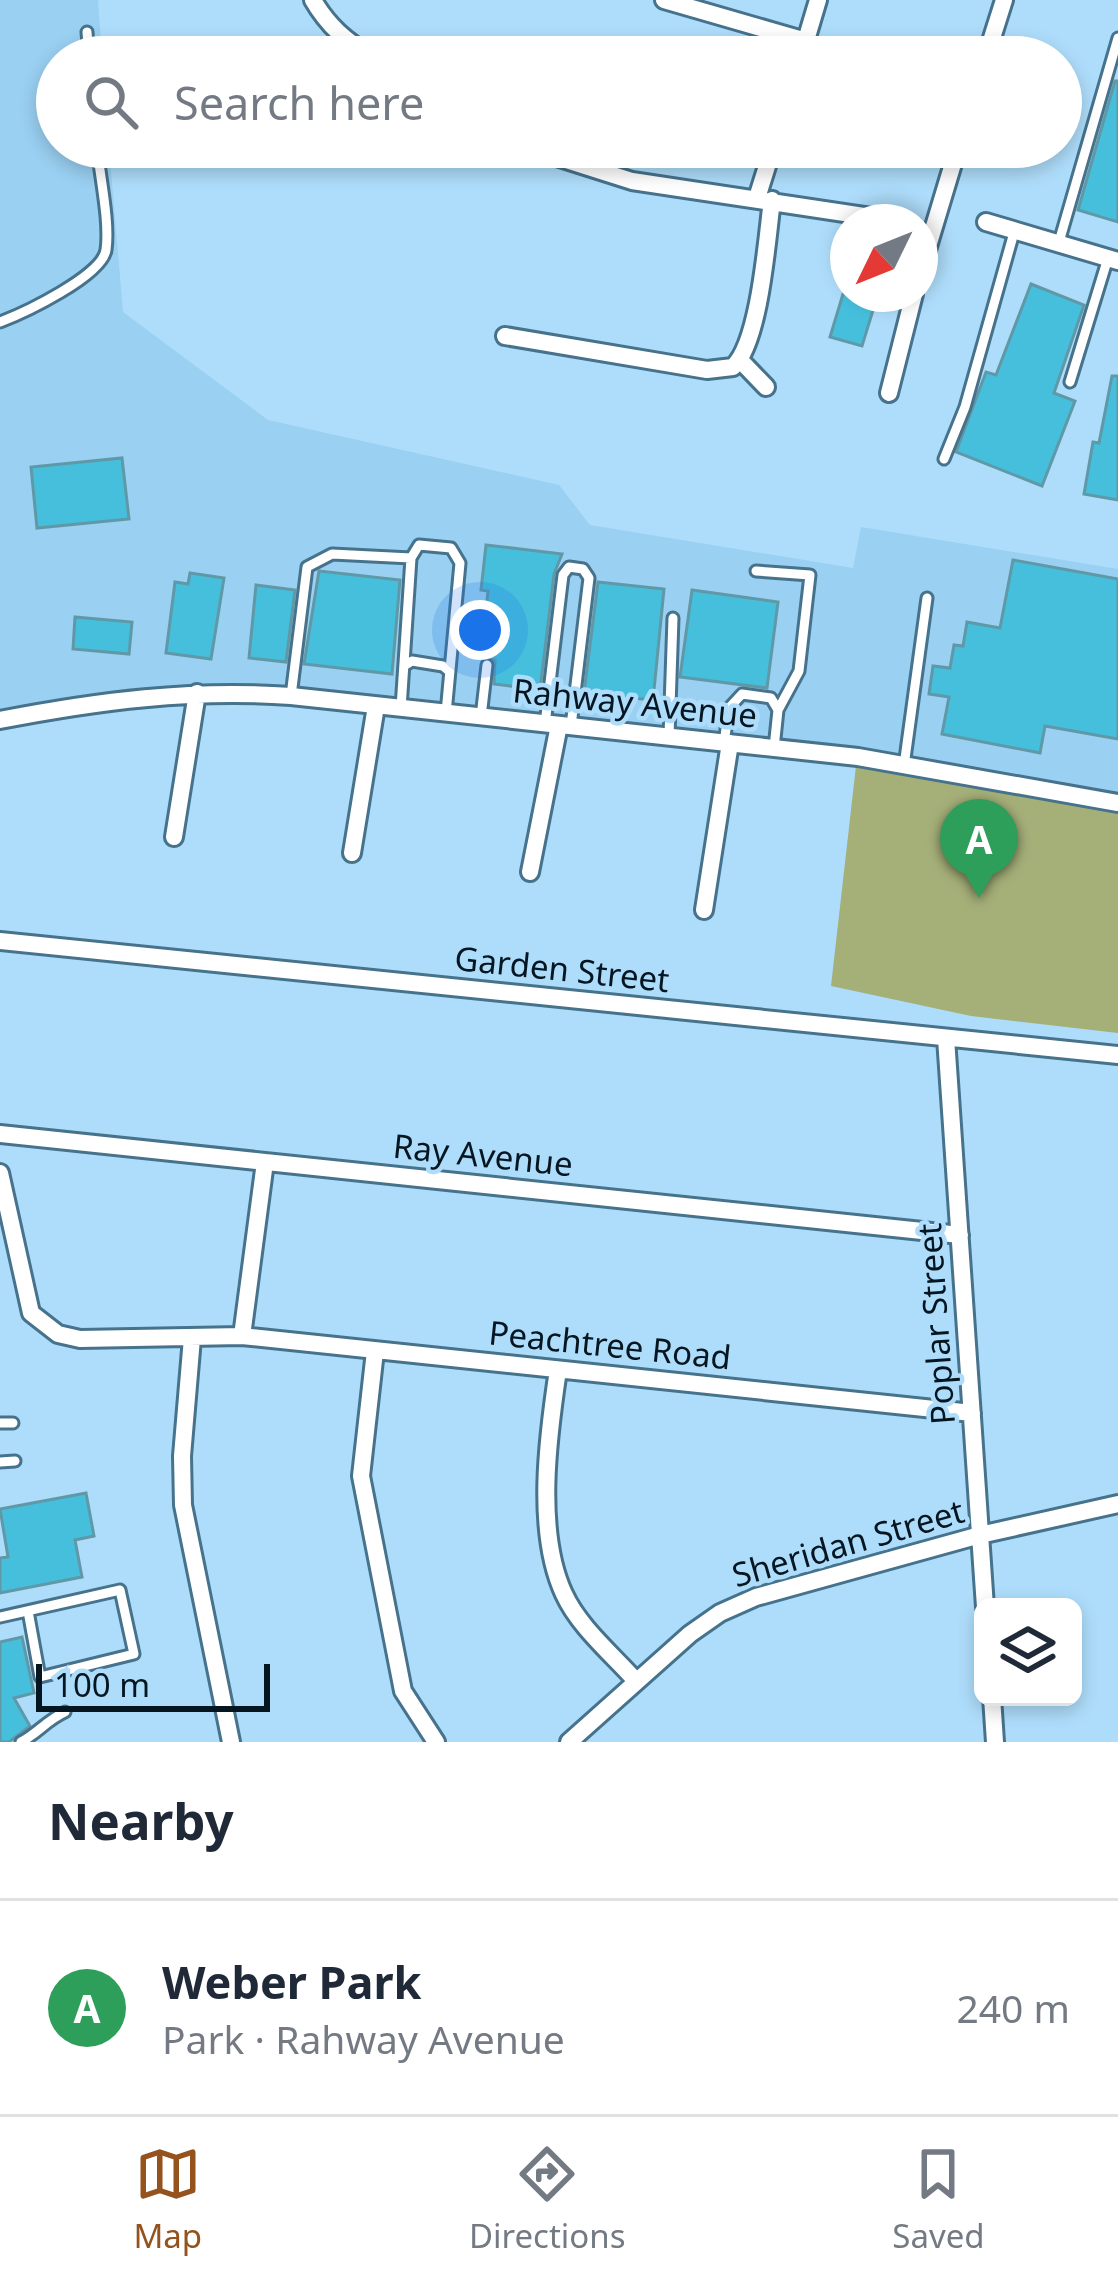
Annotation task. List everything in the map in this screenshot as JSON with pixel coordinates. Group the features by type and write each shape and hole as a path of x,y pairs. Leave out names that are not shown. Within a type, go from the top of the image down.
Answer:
{"street":[{"path":"313,0 341,36"},
{"path":"664,0 766,36"},
{"path":"807,36 818,0"},
{"path":"993,36 1004,0"},
{"path":"591,168 632,181 830,210"},
{"path":"505,336 716,371 740,360 760,288 769,168"},
{"path":"936,204 950,168"},
{"path":"986,222 1113,259"},
{"path":"890,393 910,312"},
{"path":"740,360 766,386"},
{"path":"174,837 197,693"},
{"name":"Rahway Avenue","path":"0,720 143,695 291,696 774,748 1118,803"},
{"path":"352,853 376,706"},
{"path":"530,872 559,725"},
{"path":"704,910 727,743"},
{"name":"Garden Street","path":"0,941 1118,1055"},
{"name":"Poplar Street","path":"946,1038 984,1598"},
{"name":"Ray Avenue","path":"0,1134 960,1235"},
{"path":"242,1336 266,1162"},
{"name":"Peachtree Road","path":"0,1173 31,1313 44,1326 80,1339 242,1336 972,1413"},
{"path":"192,1338 182,1505 231,1742"},
{"path":"375,1351 361,1476 403,1691 436,1742"},
{"path":"558,1370 547,1469 550,1545 564,1594 636,1681"},
{"name":"Sheridan Street","path":"569,1742 690,1634 720,1613 756,1597 980,1535 1118,1504"},
{"path":"993,1706 995,1742"}],"lane":[{"path":"87,32 87,36"},
{"path":"1082,162 1118,38"},
{"path":"0,322 23,314 98,268 106,253 99,168"},
{"path":"1059,242 1080,168"},
{"path":"944,459 965,406 1015,230"},
{"path":"1070,382 1113,259"},
{"path":"400,708 411,558 419,545 428,544 451,548 459,560 446,713"},
{"path":"291,696 308,567 332,554 411,558"},
{"path":"569,567 583,569 589,578 559,725 563,575 569,567"},
{"path":"756,571 810,575 799,671 778,710 774,748"},
{"path":"904,766 927,598"},
{"path":"669,736 673,618"},
{"path":"403,666 412,661 449,671"},
{"path":"482,717 488,665"},
{"path":"727,743 729,708 742,694 771,698 778,710"},
{"path":"0,1423 13,1423"},
{"path":"0,1462 15,1461"},
{"path":"0,1617 120,1590 134,1654 40,1677 28,1611"},
{"path":"21,1742 65,1712"}],"shaded area":[{"path":"0,0 98,0 101,36 36,36 36,168 111,168 123,312 268,420 559,485 590,525 853,568 861,527 1118,569 1118,817 857,757 216,688 0,727"}],"green space":[{"path":"857,757 1118,810 1118,1033 971,1016 831,986"}],"building":[{"path":"1118,81 1118,222 1078,210"},
{"path":"1031,284 1084,305 1054,393 1075,401 1042,486 956,452 986,372 996,375"},
{"path":"838,312 872,312 862,346 830,337"},
{"path":"1112,376 1118,376 1118,500 1084,494"},
{"path":"122,458 129,519 37,528 31,467"},
{"path":"486,545 562,554 554,574 540,690 494,684 495,660 481,657 488,591 481,590"},
{"path":"1013,560 1118,579 1118,739 1045,726 1040,753 942,734 949,697 929,694 933,666 950,668 954,645 963,646 967,622 1000,628"},
{"path":"319,571 400,580 392,674 304,664"},
{"path":"190,573 224,578 211,659 166,653 175,582 188,584"},
{"path":"598,582 664,589 653,700 584,693"},
{"path":"256,585 295,590 286,662 249,658"},
{"path":"692,590 778,602 767,688 680,677"},
{"path":"75,617 132,622 129,654 73,649"},
{"path":"86,1493 94,1536 75,1540 82,1577 0,1593 0,1558 8,1557 0,1509"},
{"path":"22,1637 34,1693 14,1698 30,1726 9,1742 0,1742 0,1642"}],"place":[{"name":"Weber Park","path":"979,898"}]}
